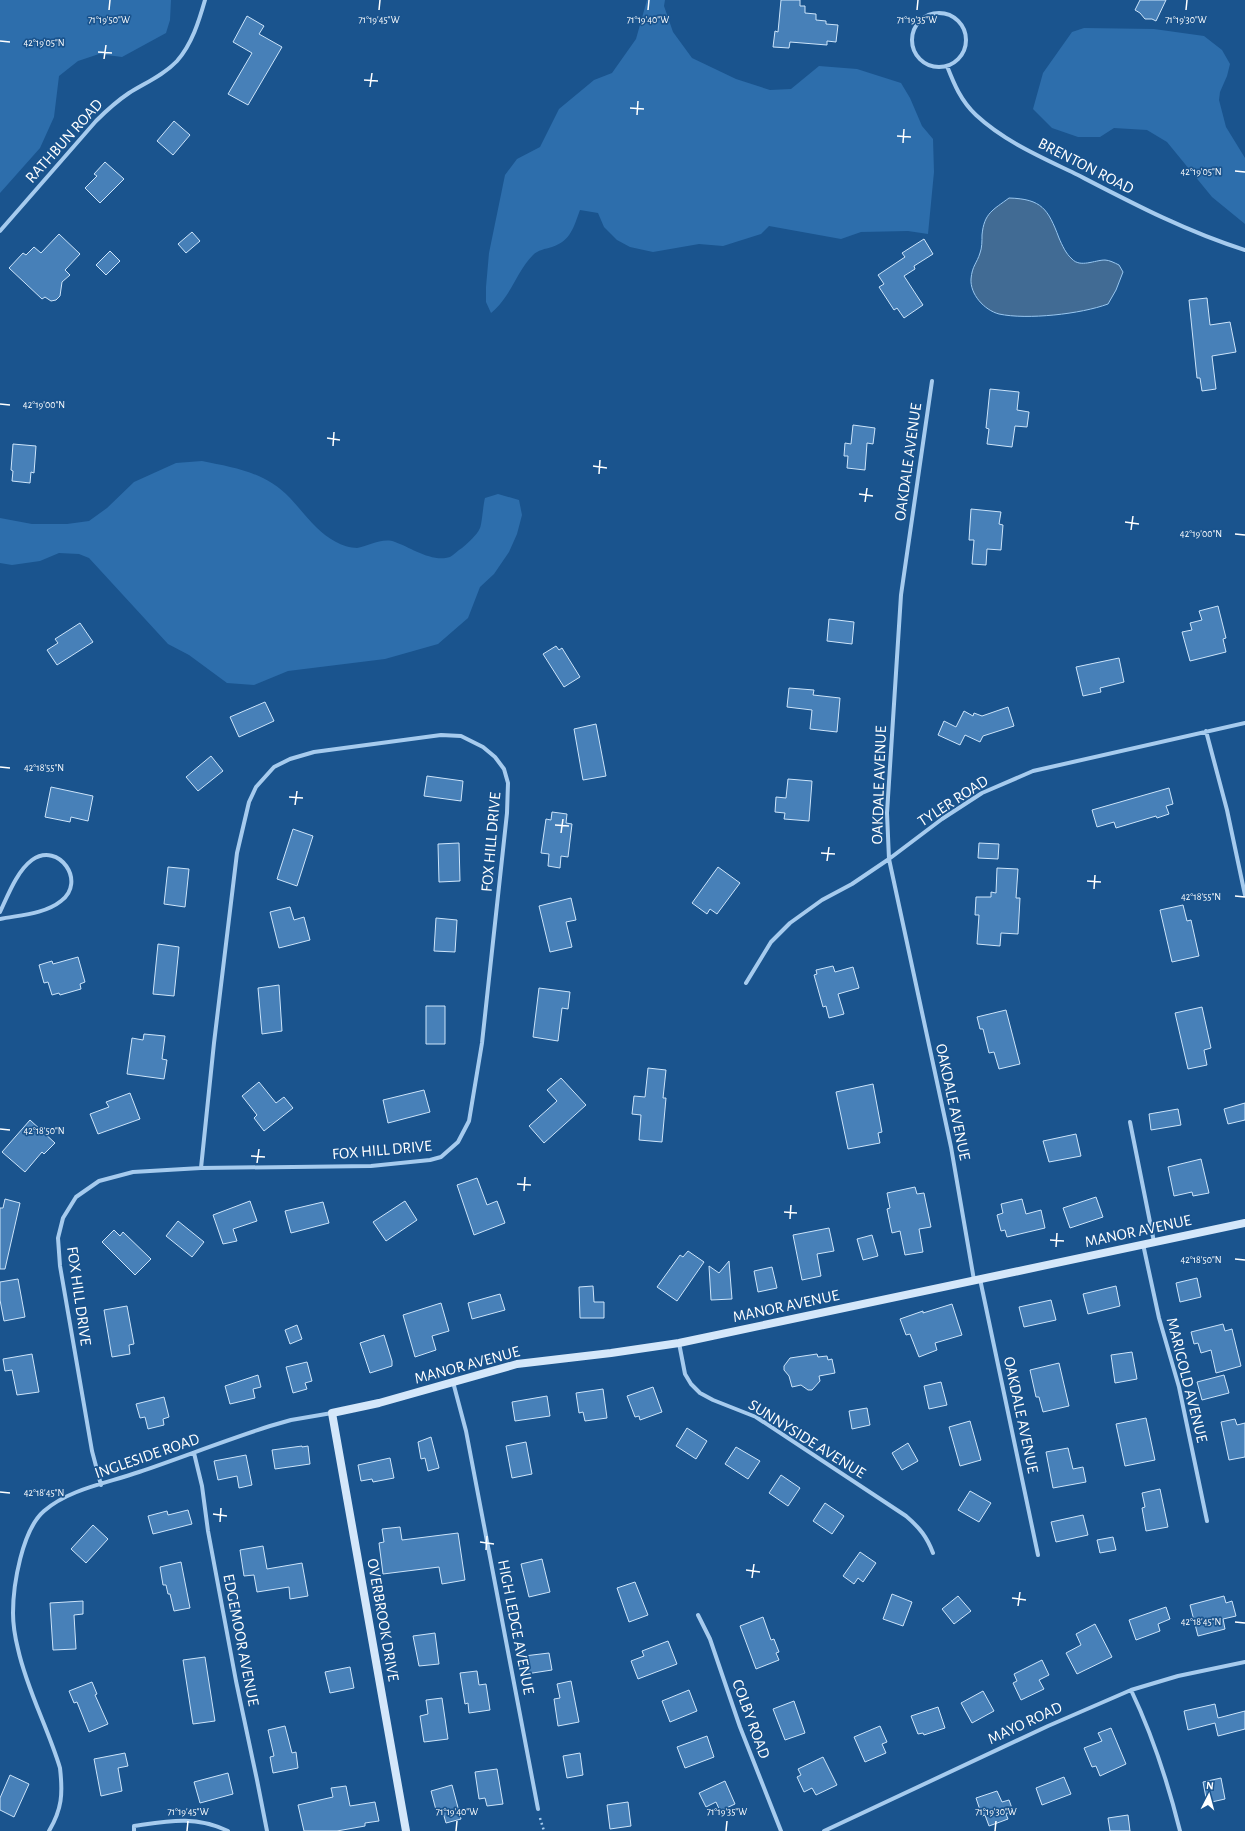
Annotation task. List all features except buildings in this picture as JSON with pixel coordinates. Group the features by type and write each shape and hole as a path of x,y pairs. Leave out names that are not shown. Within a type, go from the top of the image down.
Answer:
{"street":[{"name":"RATHBUN ROAD","path":"0,231 96,121 112,105 160,75 177,61 189,45 205,0"},
{"path":"937,13 950,15 960,23 965,30 965,48 958,58 948,66 938,67 929,65 916,53 912,45 912,36 915,27 921,20 929,15 937,13"},
{"name":"BRENTON ROAD","path":"948,66 955,87 964,102 981,119 1010,141 1130,201 1222,243 1245,250"},
{"name":"OAKDALE AVENUE","path":"932,381 901,595 886,813 889,859 951,1147 977,1280 1038,1555"},
{"name":"TYLER ROAD","path":"746,983 771,942 790,923 822,900 852,884 889,859 982,793 1033,772 1245,723"},
{"path":"1206,731 1227,810 1245,895"},
{"name":"FOX HILL DRIVE","path":"101,1485 92,1451 60,1266 58,1238 63,1218 76,1198 99,1181 133,1172 201,1168 371,1166 430,1160 441,1156 458,1142 469,1121 482,1043 507,813 508,783 504,769 483,747 461,736 440,735 314,752 290,759 274,767 256,787 249,802 237,853 201,1168"},
{"path":"0,912 16,881 33,859 44,856 52,856 59,858 69,868 72,876 72,885 69,894 63,901 40,912 0,919"},
{"path":"1130,1122 1154,1242"},
{"name":"MANOR AVENUE","path":"332,1413 379,1403 517,1364 611,1354 679,1343 1245,1223"},
{"name":"MARIGOLD AVENUE","path":"1143,1244 1159,1318 1179,1387 1207,1521"},
{"name":"SUNNYSIDE AVENUE","path":"679,1343 684,1374 700,1393 713,1400 756,1417 906,1516 919,1527 927,1538 933,1553"},
{"name":"HIGH LEDGE AVENUE","path":"453,1382 466,1431 538,1809"},
{"name":"INGLESIDE ROAD","path":"49,1831 56,1819 61,1803 62,1786 60,1768 29,1686 18,1649 13,1614 14,1596 25,1548 36,1520 43,1511 58,1501 79,1492 270,1426 291,1420 332,1413"},
{"name":"OVERBROOK DRIVE","path":"332,1413 406,1831"},
{"name":"EDGEMOOR AVENUE","path":"194,1453 202,1486 209,1538 236,1681 267,1831"},
{"name":"COLBY ROAD","path":"698,1615 710,1639 740,1727 780,1831"},
{"name":"MAYO ROAD","path":"824,1831 1034,1732 1131,1690 1170,1678 1245,1662"},
{"path":"1131,1690 1148,1730 1168,1788 1180,1831"},
{"path":"134,1829 176,1820 205,1822 228,1831"}],"path":[{"path":"538,1809 544,1831"}],"shaded area":[{"path":"0,0 171,0 170,20 166,33 122,57 99,54 78,61 59,76 54,117 40,148 0,193"},
{"path":"647,0 665,0 664,6 673,32 692,58 736,79 770,90 791,89 819,66 857,69 901,83 910,98 922,126 933,139 934,172 928,234 908,231 861,232 841,239 769,226 761,234 723,246 699,244 653,252 630,247 617,240 604,227 598,213 580,210 574,227 568,237 564,241 552,247 535,253 522,269 504,300 491,313 486,302 489,253 505,175 517,159 540,147 559,109 594,80 612,73 636,39"},
{"path":"1084,28 1154,29 1204,36 1222,50 1230,64 1227,76 1220,92 1219,100 1226,127 1245,158 1245,224 1212,197 1167,142 1147,130 1114,128 1100,137 1078,137 1052,128 1033,109 1043,73 1072,32"},
{"path":"1009,198 1036,203 1042,208 1051,220 1061,244 1075,262 1083,263 1105,260 1119,265 1123,272 1116,290 1108,304 1084,311 1054,315 1011,316 993,312 979,301 975,296 971,285 971,279 973,268 981,251 983,228 990,213"},
{"path":"202,461 249,472 270,482 290,498 329,538 346,546 357,548 381,541 390,541 401,544 421,554 436,558 450,557 467,544 479,531 485,498 498,494 519,500 522,515 517,534 509,552 494,574 480,587 468,618 438,644 385,659 288,671 254,685 227,683 189,655 168,644 89,558 79,554 59,553 40,561 12,565 0,563 0,518 32,524 67,524 89,521 107,508 134,482 176,463"}]}
